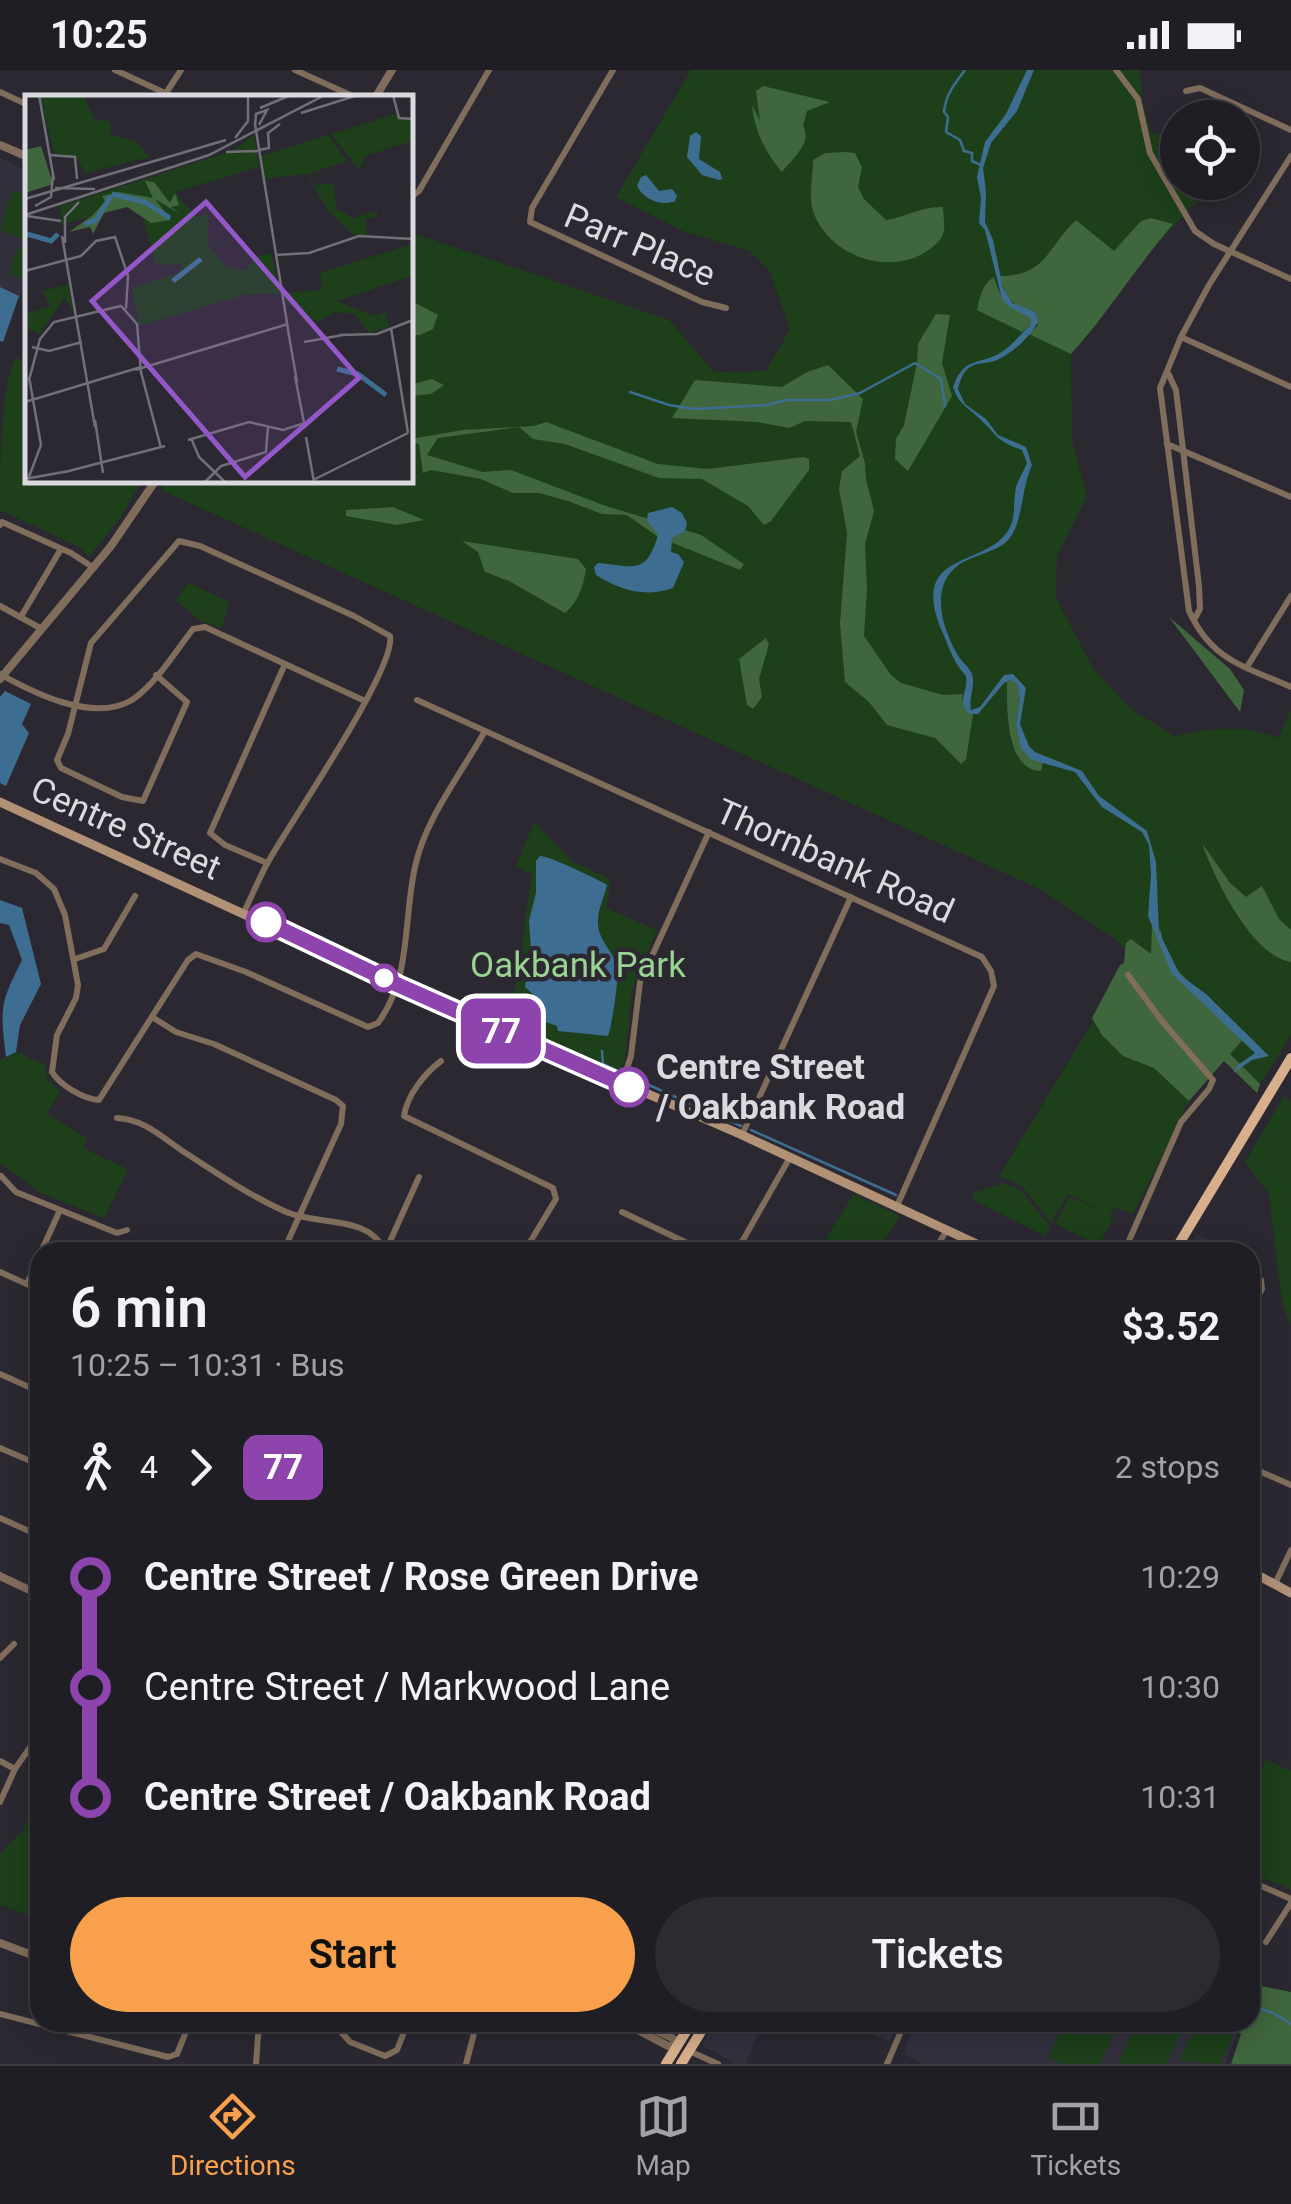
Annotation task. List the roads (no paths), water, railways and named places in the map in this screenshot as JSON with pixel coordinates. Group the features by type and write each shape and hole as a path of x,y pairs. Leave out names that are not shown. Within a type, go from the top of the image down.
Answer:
{"main road":[{"name":"Centre Street","path":"0,802 973,1242"},
{"path":"1180,1242 1291,1058"},
{"path":"1260,1577 1291,1596"},
{"path":"681,2064 689,2032"},
{"path":"666,2064 698,2032"}],"street":[{"path":"115,70 166,94 180,70"},
{"path":"296,70 350,95"},
{"path":"377,95 392,70"},
{"path":"412,197 426,182 489,70"},
{"name":"Parr Place","path":"613,70 532,208 530,222 702,302 726,308"},
{"path":"1116,70 1138,98 1150,153 1189,223 1204,239 1291,279"},
{"path":"1186,91 1200,88 1291,130"},
{"path":"0,92 25,103"},
{"path":"0,145 25,156"},
{"path":"1291,156 1209,285 1160,388 1193,621 1216,651 1291,687"},
{"path":"1181,337 1291,388"},
{"path":"1168,373 1176,390 1199,586 1200,609 1193,621"},
{"path":"1166,444 1291,497"},
{"path":"155,482 94,568 1,676 46,698 75,704 108,706 128,702 198,627 205,627 366,701"},
{"path":"0,525 2,522 94,568"},
{"path":"156,675 186,702 150,790 139,803 58,765 91,643 179,540 200,546 386,632 392,642 366,701 267,863 244,912"},
{"path":"22,615 60,549"},
{"path":"1247,668 1291,596"},
{"path":"0,606 42,629"},
{"path":"267,863 224,845 210,833 285,664"},
{"name":"Thornbank Road","path":"417,700 972,952 989,966 994,980 983,1013 897,1206"},
{"path":"0,859 36,873 49,882 60,900 75,960 78,991 57,1035 52,1072 59,1081 97,1100 106,1093 188,960 196,954 374,1027 398,985 414,868 422,840 485,731"},
{"path":"622,1084 631,1056 640,982 709,832"},
{"path":"75,960 104,949 135,896"},
{"path":"742,1135 852,897"},
{"path":"1128,975 1210,1075 1212,1084 1180,1122 1128,1242"},
{"path":"152,1017 176,1032 240,1056 342,1106 341,1124 288,1242"},
{"path":"442,1061 424,1077 404,1116 553,1188 556,1199 530,1242"},
{"path":"117,1118 128,1118 152,1129 246,1192 299,1217 366,1230 381,1242"},
{"path":"741,1242 789,1159"},
{"path":"1,1176 16,1192 117,1233 127,1230"},
{"path":"390,1242 418,1177"},
{"path":"45,1242 60,1210"},
{"path":"622,1212 685,1242"},
{"path":"939,1242 947,1230"},
{"path":"0,1272 30,1285"},
{"path":"27,1284 30,1277"},
{"path":"0,1374 30,1388"},
{"path":"0,1448 30,1462"},
{"path":"1260,1471 1291,1485"},
{"path":"0,1518 30,1532"},
{"path":"1275,1584 1291,1550"},
{"path":"0,1576 30,1590"},
{"path":"0,1658 14,1644"},
{"path":"0,1802 30,1747"},
{"path":"0,1761 15,1769"},
{"path":"1260,1886 1291,1901 1266,1942"},
{"path":"0,1943 30,1954"},
{"path":"0,2014 30,2022"},
{"path":"72,2032 168,2056 177,2054 186,2032"},
{"path":"256,2064 258,2032"},
{"path":"341,2032 350,2042 392,2056 404,2032"},
{"path":"466,2064 474,2032"},
{"path":"642,2032 718,2064"},
{"path":"660,2032 683,2048"},
{"path":"887,2064 901,2032"}],"water":[{"path":"1027,70 1034,70 1017,111 991,143 983,168 985,222 1003,288 1012,303 1035,312 1038,321 1008,354 970,367 958,389 965,404 986,419 998,435 1026,447 1032,465 1014,532 997,548 955,568 943,587 941,610 957,654 973,677 971,710 980,707 1004,675 1013,674 1026,688 1020,724 1029,746 1082,771 1099,796 1147,831 1156,862 1159,932 1180,975 1206,994 1269,1056 1252,1060 1233,1073 1255,1053 1172,974 1148,916 1149,845 1142,832 1102,807 1075,772 1032,760 1021,748 1016,723 1020,700 1017,683 1004,683 978,714 966,710 966,676 951,653 934,603 935,585 942,573 998,542 1009,529 1017,484 1027,463 1022,450 998,438 961,402 953,387 963,369 1006,349 1031,325 1031,318 1002,299 985,230 979,223 981,198 977,177 985,142 1006,114"},
{"path":"696,132 701,136 699,159 720,172 722,179 702,175 687,157 690,136"},
{"path":"646,175 659,191 672,189 677,196 675,201 658,202 644,195 637,186"},
{"path":"0,287 19,296 3,342 0,341"},
{"path":"672,507 682,513 687,523 685,531 672,538 671,552 684,562 673,588 633,591 596,575 594,567 598,563 643,563 658,535 647,520 648,513"},
{"path":"5,691 31,704 22,724 29,733 6,786 0,783 0,697"},
{"path":"540,856 607,885 598,924 618,972 608,1036 558,1031 557,1026 546,1022 539,1009 541,1002 525,987 531,951 529,921 536,893 536,861"},
{"path":"0,900 22,908 41,984 20,1025 16,1052 6,1057 4,1006 22,960 9,925 0,923"}],"waterway":[{"path":"965,70 947,99 946,132 960,140 964,151 972,153 972,161 981,165"},
{"path":"630,392 695,409 831,400 860,393 915,363 941,379 945,406"},
{"path":"602,1051 603,1064 618,1071"},
{"path":"631,1077 741,1126"},
{"path":"751,1130 896,1195"},
{"path":"1260,2009 1291,2024"}],"place":[{"name":"Centre Street / Oakbank Road","path":"629,1087"}],"park label":[{"name":"Oakbank Park","path":"578,965"}]}
